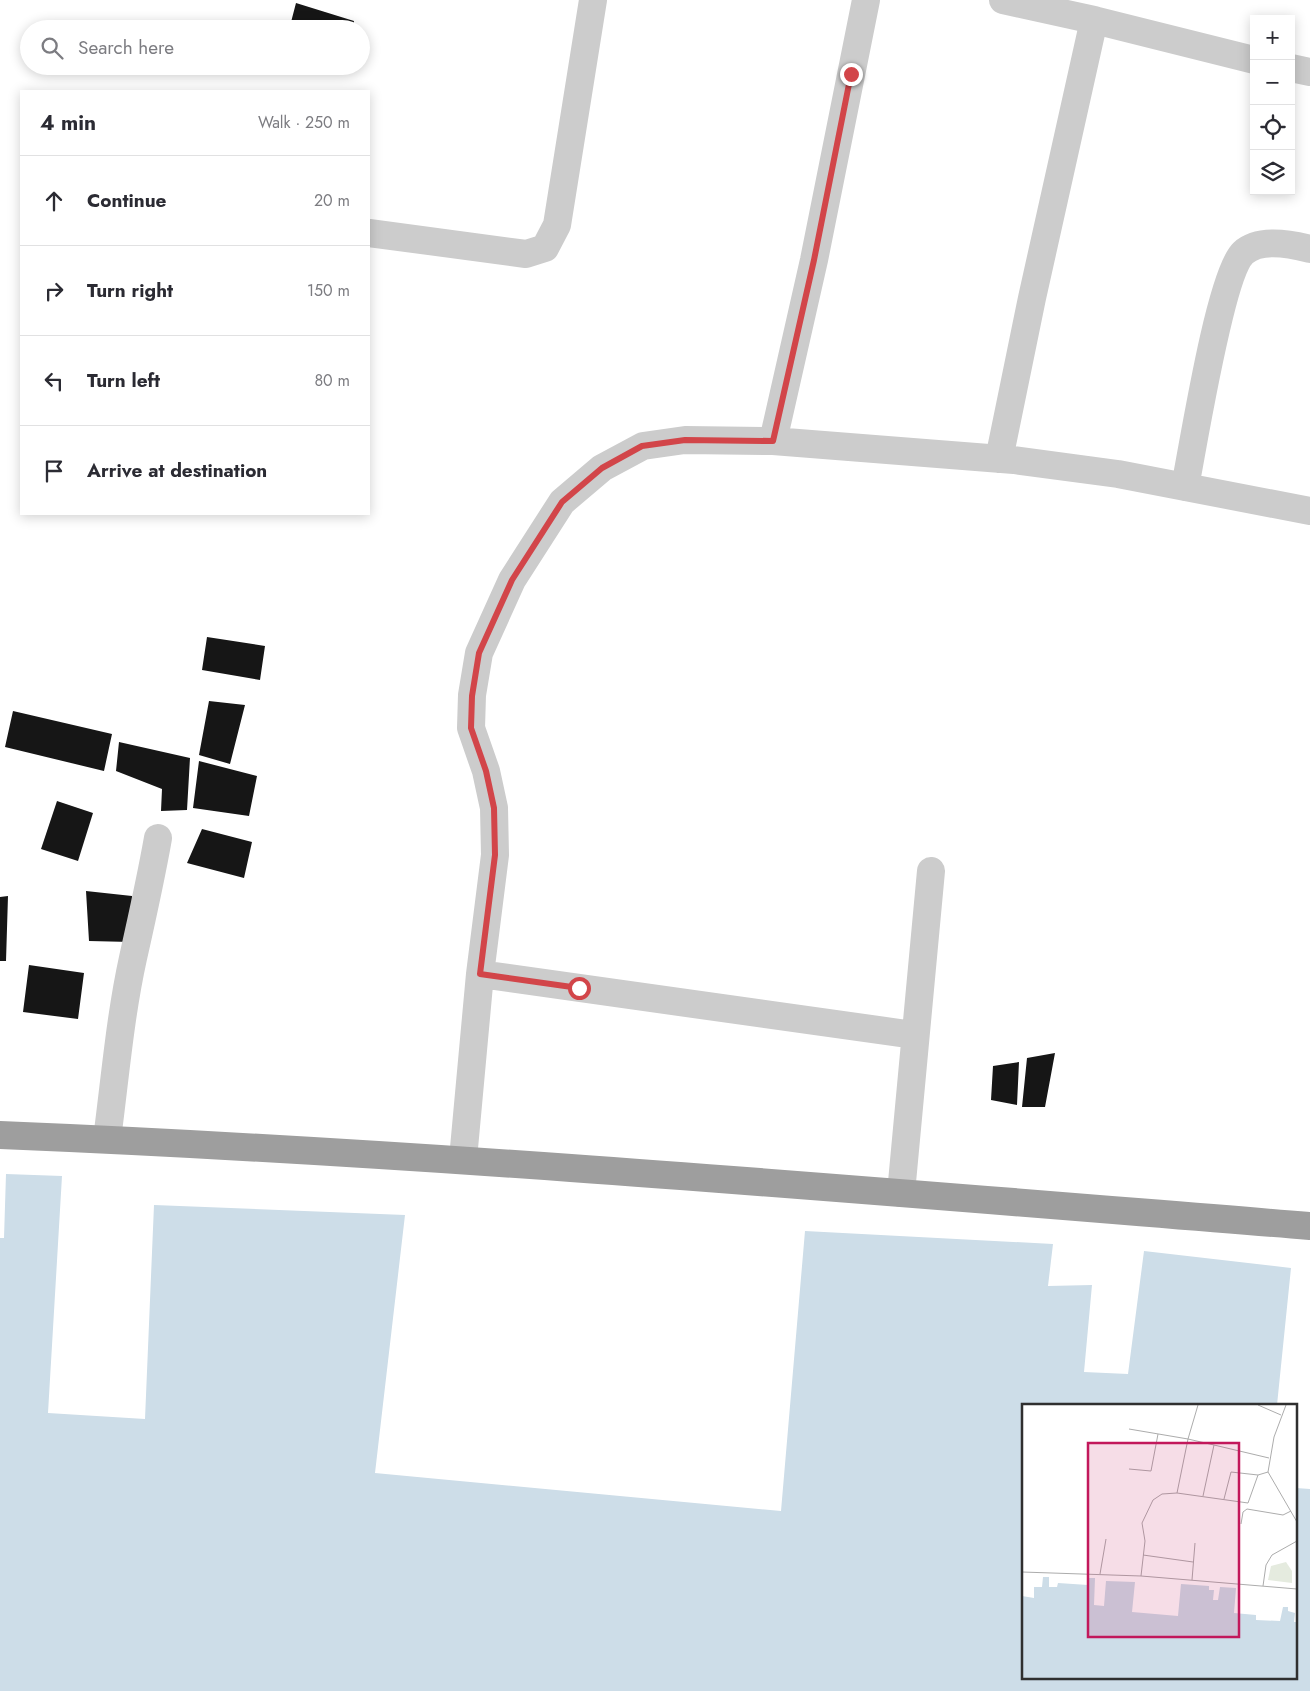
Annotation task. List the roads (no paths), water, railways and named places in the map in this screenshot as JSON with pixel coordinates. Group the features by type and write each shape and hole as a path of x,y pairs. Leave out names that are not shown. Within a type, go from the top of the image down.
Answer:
{"highway":[{"path":"0,1135 108,1139 463,1159 1310,1226"}],"street":[{"path":"370,233 526,254 545,248 557,225 592,0"},
{"path":"773,441 814,260 866,0"},
{"path":"1003,0 1094,20 1250,59"},
{"path":"999,459 1032,298 1094,20"},
{"path":"1295,69 1310,72"},
{"path":"1185,487 1216,328 1232,273 1243,253 1258,246 1294,245 1310,249"},
{"path":"463,1159 480,974 495,855 494,808 486,771 471,728 472,696 479,653 512,580 562,502 602,468 642,446 685,440 773,441 999,459 1118,474 1310,511"},
{"path":"108,1139 130,977 158,838"},
{"path":"901,1193 914,1035 931,871"},
{"path":"480,974 914,1035"}]}
